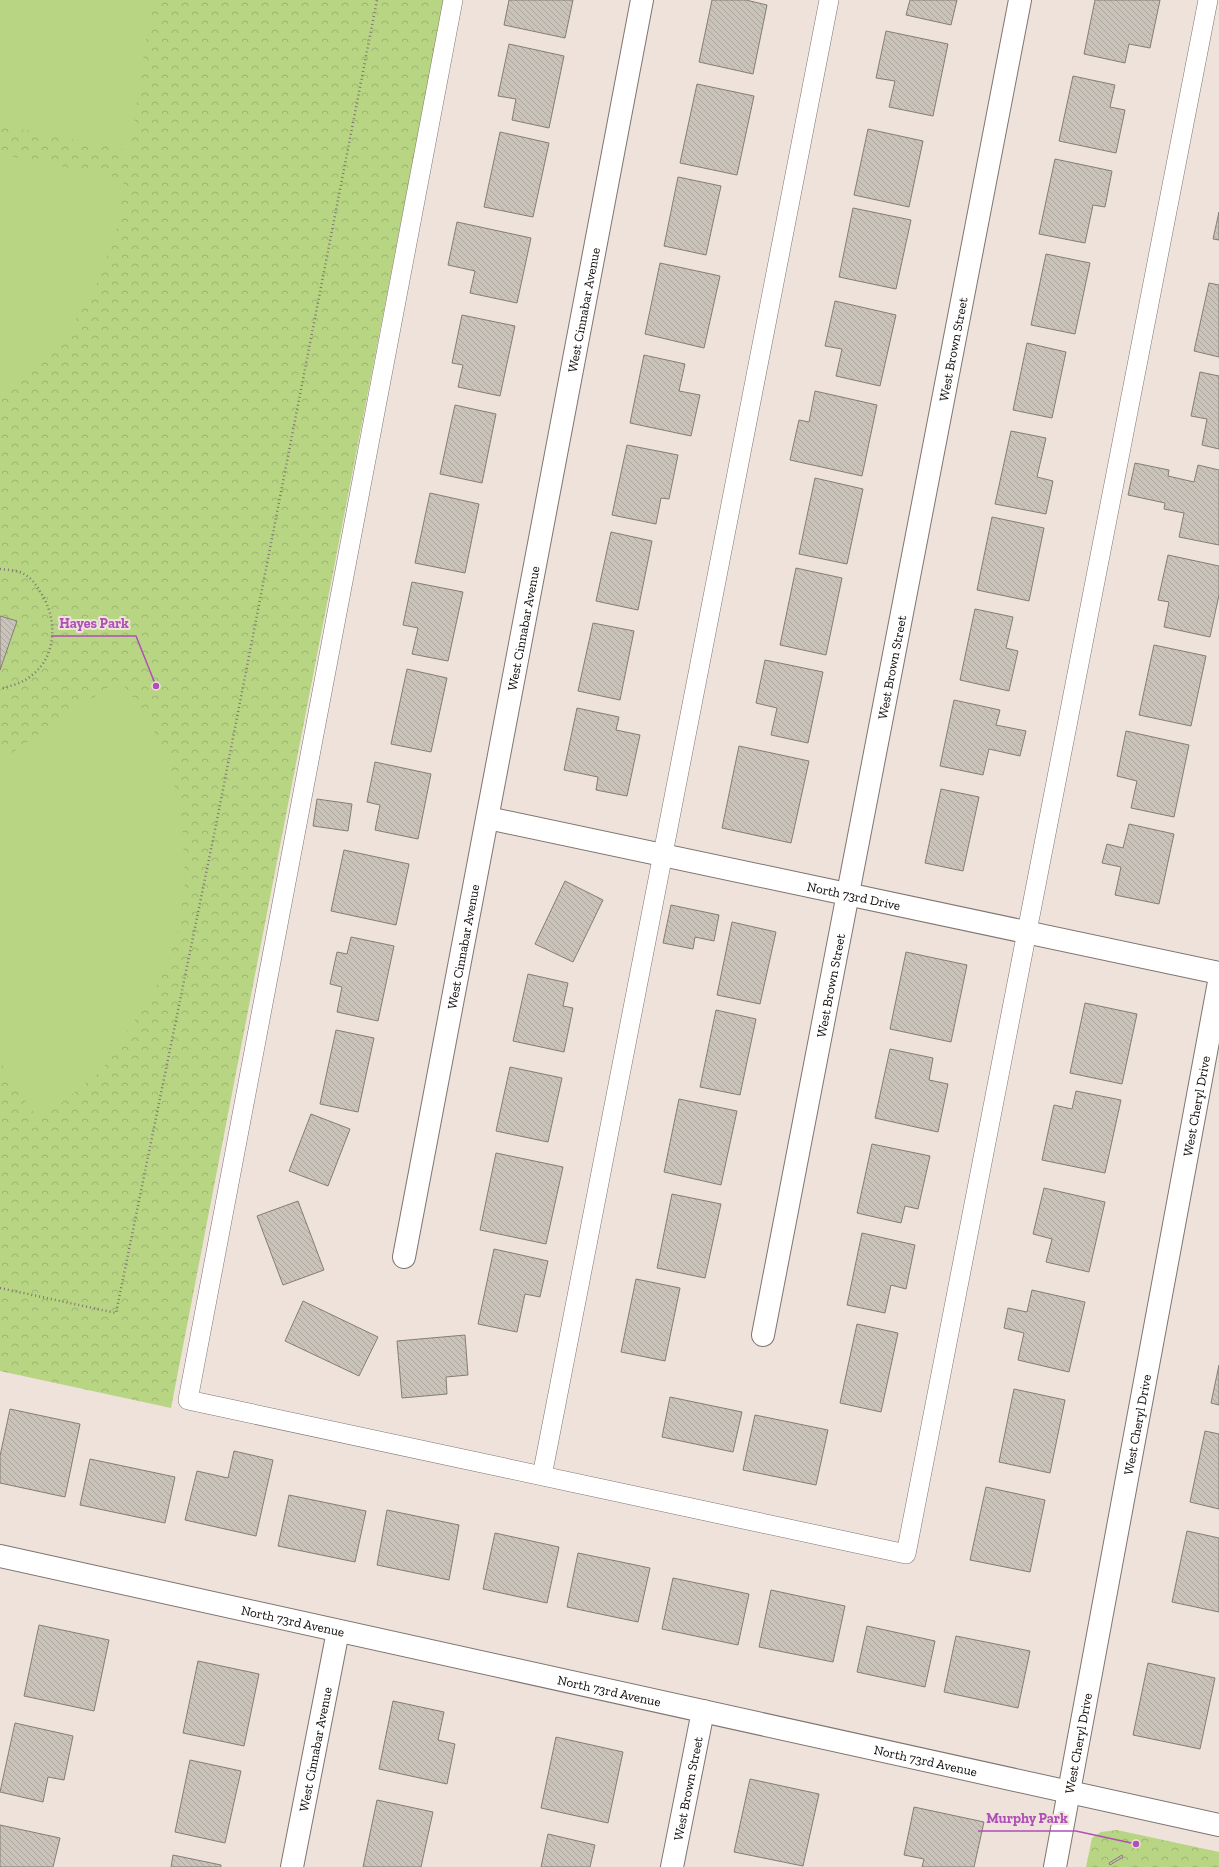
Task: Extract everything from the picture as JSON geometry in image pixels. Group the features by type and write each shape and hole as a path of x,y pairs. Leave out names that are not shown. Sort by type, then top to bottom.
{"street":[{"name":"West Cinnabar Avenue","path":"404,1257 642,0"},
{"name":"West Brown Street","path":"763,1335 846,895 1020,0"},
{"name":"North 73rd Drive","path":"488,818 1027,934 1219,973"},
{"name":"West Cheryl Drive","path":"1055,1867 1219,982"},
{"name":"North 73rd Avenue","path":"0,1556 1219,1824"},
{"name":"West Cinnabar Avenue","path":"292,1867 338,1631"},
{"name":"West Brown Street","path":"672,1867 703,1711"}],"lane":[{"path":"453,0 188,1400 906,1554 1208,0"},
{"path":"542,1476 829,0"}],"path":[{"path":"0,1288 116,1313 220,804 377,0"},
{"path":"0,569 24,574 47,601 53,620 53,637 49,651 42,666 32,676 0,689"}],"green space":[{"path":"0,0 444,0 171,1408 0,1371"},
{"path":"0,0 149,0 150,12 130,151 0,125"},
{"path":"0,154 124,179 116,233 92,297 50,354 0,400"},
{"path":"119,680 141,707 168,758 182,818 185,883 177,937 155,990 101,1071 39,1121 0,1062 0,761"},
{"path":"1117,1830 1219,1852 1219,1867 1086,1867 1092,1838 1101,1832"}],"building":[{"path":"509,0 573,0 565,38 504,25"},
{"path":"712,0 746,0 767,5 753,74 699,62"},
{"path":"910,0 957,0 951,25 906,15"},
{"path":"1095,0 1160,0 1150,48 1129,44 1125,63 1084,54"},
{"path":"886,31 948,44 933,116 889,107 895,81 876,78"},
{"path":"509,44 564,56 549,128 512,120 516,99 498,96"},
{"path":"1073,76 1115,85 1110,107 1125,110 1116,153 1059,141"},
{"path":"697,84 754,96 737,175 680,163"},
{"path":"868,129 923,141 909,207 854,195"},
{"path":"500,132 549,143 533,217 484,207"},
{"path":"1055,159 1112,171 1105,207 1093,205 1085,243 1039,234"},
{"path":"678,177 721,186 706,255 664,246"},
{"path":"853,208 911,220 896,289 839,277"},
{"path":"1219,212 1219,240 1213,239"},
{"path":"457,222 531,238 517,303 470,293 475,271 448,265"},
{"path":"1046,254 1090,263 1075,334 1031,325"},
{"path":"660,263 720,276 704,348 645,334"},
{"path":"1209,283 1219,285 1219,357 1194,351"},
{"path":"835,301 896,315 880,386 836,376 842,349 825,346"},
{"path":"462,315 515,326 500,396 458,387 463,365 452,363"},
{"path":"1027,343 1066,352 1052,418 1013,410"},
{"path":"644,355 685,364 679,391 700,395 691,436 630,423"},
{"path":"1200,372 1219,376 1219,449 1202,445 1207,419 1191,416"},
{"path":"815,391 877,405 862,476 790,460 799,420 809,422"},
{"path":"455,405 496,414 482,483 440,474"},
{"path":"1011,431 1046,438 1037,477 1053,481 1046,514 995,504"},
{"path":"627,445 678,455 669,499 661,498 656,524 612,515"},
{"path":"1135,463 1169,470 1168,476 1194,482 1198,465 1219,470 1219,545 1179,537 1184,513 1164,509 1165,503 1128,495"},
{"path":"815,478 863,489 847,564 799,554"},
{"path":"430,493 479,504 465,573 415,563"},
{"path":"992,517 1044,528 1029,601 977,590"},
{"path":"611,532 652,541 638,610 596,601"},
{"path":"1168,555 1219,566 1219,595 1210,637 1164,627 1169,602 1158,600"},
{"path":"796,568 842,578 826,655 780,645"},
{"path":"412,582 463,592 448,661 412,654 418,628 403,625"},
{"path":"975,609 1013,617 1006,648 1018,651 1009,691 960,680"},
{"path":"0,616 17,621 0,670"},
{"path":"593,623 634,631 620,700 578,691"},
{"path":"1154,645 1206,656 1191,726 1139,715"},
{"path":"765,660 823,672 808,743 771,735 777,708 756,703"},
{"path":"407,669 447,678 431,752 391,744"},
{"path":"954,700 1000,710 996,725 1026,731 1020,756 989,749 983,775 940,766"},
{"path":"577,708 619,717 616,730 640,735 627,796 596,790 598,777 564,770"},
{"path":"1126,731 1189,745 1174,817 1131,808 1137,781 1117,776"},
{"path":"739,746 809,761 791,843 722,828"},
{"path":"375,762 431,774 418,839 375,830 380,805 367,802"},
{"path":"941,789 979,797 963,871 925,863"},
{"path":"317,799 352,804 348,831 313,826"},
{"path":"1129,824 1174,834 1159,904 1115,895 1121,867 1102,863 1107,844 1123,848"},
{"path":"344,850 409,864 396,925 331,911"},
{"path":"565,881 603,900 573,962 535,944"},
{"path":"671,905 719,915 714,941 695,937 693,949 663,943"},
{"path":"732,922 776,932 760,1004 717,995"},
{"path":"351,937 394,946 378,1021 337,1012 342,987 330,984 337,952 347,954"},
{"path":"906,952 967,965 951,1042 890,1029"},
{"path":"528,974 568,983 563,1006 573,1008 564,1052 513,1041"},
{"path":"1085,1003 1137,1014 1122,1084 1070,1073"},
{"path":"716,1010 756,1019 740,1095 700,1087"},
{"path":"336,1030 374,1038 358,1112 320,1104"},
{"path":"890,1049 933,1058 929,1080 948,1084 938,1132 875,1118"},
{"path":"510,1067 562,1078 548,1142 496,1131"},
{"path":"1076,1091 1121,1100 1105,1173 1042,1160 1054,1105 1072,1109"},
{"path":"679,1099 737,1111 721,1185 664,1172"},
{"path":"311,1114 350,1129 328,1186 289,1171"},
{"path":"872,1144 930,1156 918,1209 905,1206 901,1223 857,1213"},
{"path":"496,1153 563,1167 546,1244 480,1230"},
{"path":"1044,1188 1105,1202 1089,1272 1046,1262 1052,1239 1033,1234"},
{"path":"672,1194 721,1204 705,1278 657,1268"},
{"path":"298,1201 324,1270 283,1285 257,1216"},
{"path":"862,1233 915,1245 906,1289 891,1285 885,1313 847,1305"},
{"path":"494,1249 548,1261 540,1297 525,1294 517,1332 478,1324"},
{"path":"636,1279 680,1288 665,1361 621,1352"},
{"path":"1032,1290 1085,1302 1069,1372 1018,1360 1024,1333 1004,1328 1008,1308 1027,1312"},
{"path":"303,1301 378,1337 359,1376 285,1341"},
{"path":"857,1324 898,1333 881,1412 840,1403"},
{"path":"465,1335 468,1375 446,1377 447,1394 402,1398 397,1341"},
{"path":"1219,1365 1219,1405 1211,1403"},
{"path":"1014,1389 1065,1400 1050,1473 999,1462"},
{"path":"670,1397 742,1412 733,1452 662,1437"},
{"path":"10,1409 80,1424 65,1497 0,1483 0,1456"},
{"path":"755,1415 828,1430 816,1485 743,1470"},
{"path":"1205,1431 1219,1434 1219,1509 1190,1502"},
{"path":"234,1451 273,1460 256,1536 185,1520 197,1471 228,1478"},
{"path":"90,1459 175,1477 165,1523 80,1505"},
{"path":"986,1487 1045,1500 1030,1572 970,1560"},
{"path":"289,1495 366,1511 355,1562 278,1546"},
{"path":"387,1510 459,1525 449,1580 377,1565"},
{"path":"1187,1531 1219,1538 1219,1612 1172,1602"},
{"path":"495,1533 559,1547 547,1603 483,1589"},
{"path":"578,1553 650,1568 638,1622 567,1607"},
{"path":"673,1578 749,1594 738,1645 662,1629"},
{"path":"771,1590 845,1606 833,1662 759,1647"},
{"path":"39,1625 109,1640 94,1711 24,1696"},
{"path":"867,1626 935,1641 925,1687 857,1672"},
{"path":"956,1636 1030,1651 1018,1708 944,1692"},
{"path":"198,1661 259,1674 244,1746 183,1733"},
{"path":"1148,1663 1215,1678 1200,1749 1133,1735"},
{"path":"393,1701 444,1712 438,1740 455,1744 447,1784 379,1769"},
{"path":"15,1723 73,1736 64,1780 48,1777 43,1802 0,1792"},
{"path":"556,1737 623,1752 608,1823 541,1808"},
{"path":"190,1760 241,1771 225,1843 175,1832"},
{"path":"750,1779 819,1794 803,1866 734,1852"},
{"path":"377,1800 433,1812 421,1867 363,1867"},
{"path":"914,1807 984,1822 974,1867 922,1867 924,1859 904,1855"},
{"path":"0,1825 60,1838 53,1867 0,1867"},
{"path":"548,1834 595,1845 590,1867 541,1867"},
{"path":"173,1855 221,1865 221,1867 171,1867"},
{"path":"1122,1855 1123,1857 1110,1865 1109,1863"}],"place":[{"name":"Hayes Park","path":"156,686"},
{"name":"Murphy Park","path":"1136,1844"}]}
